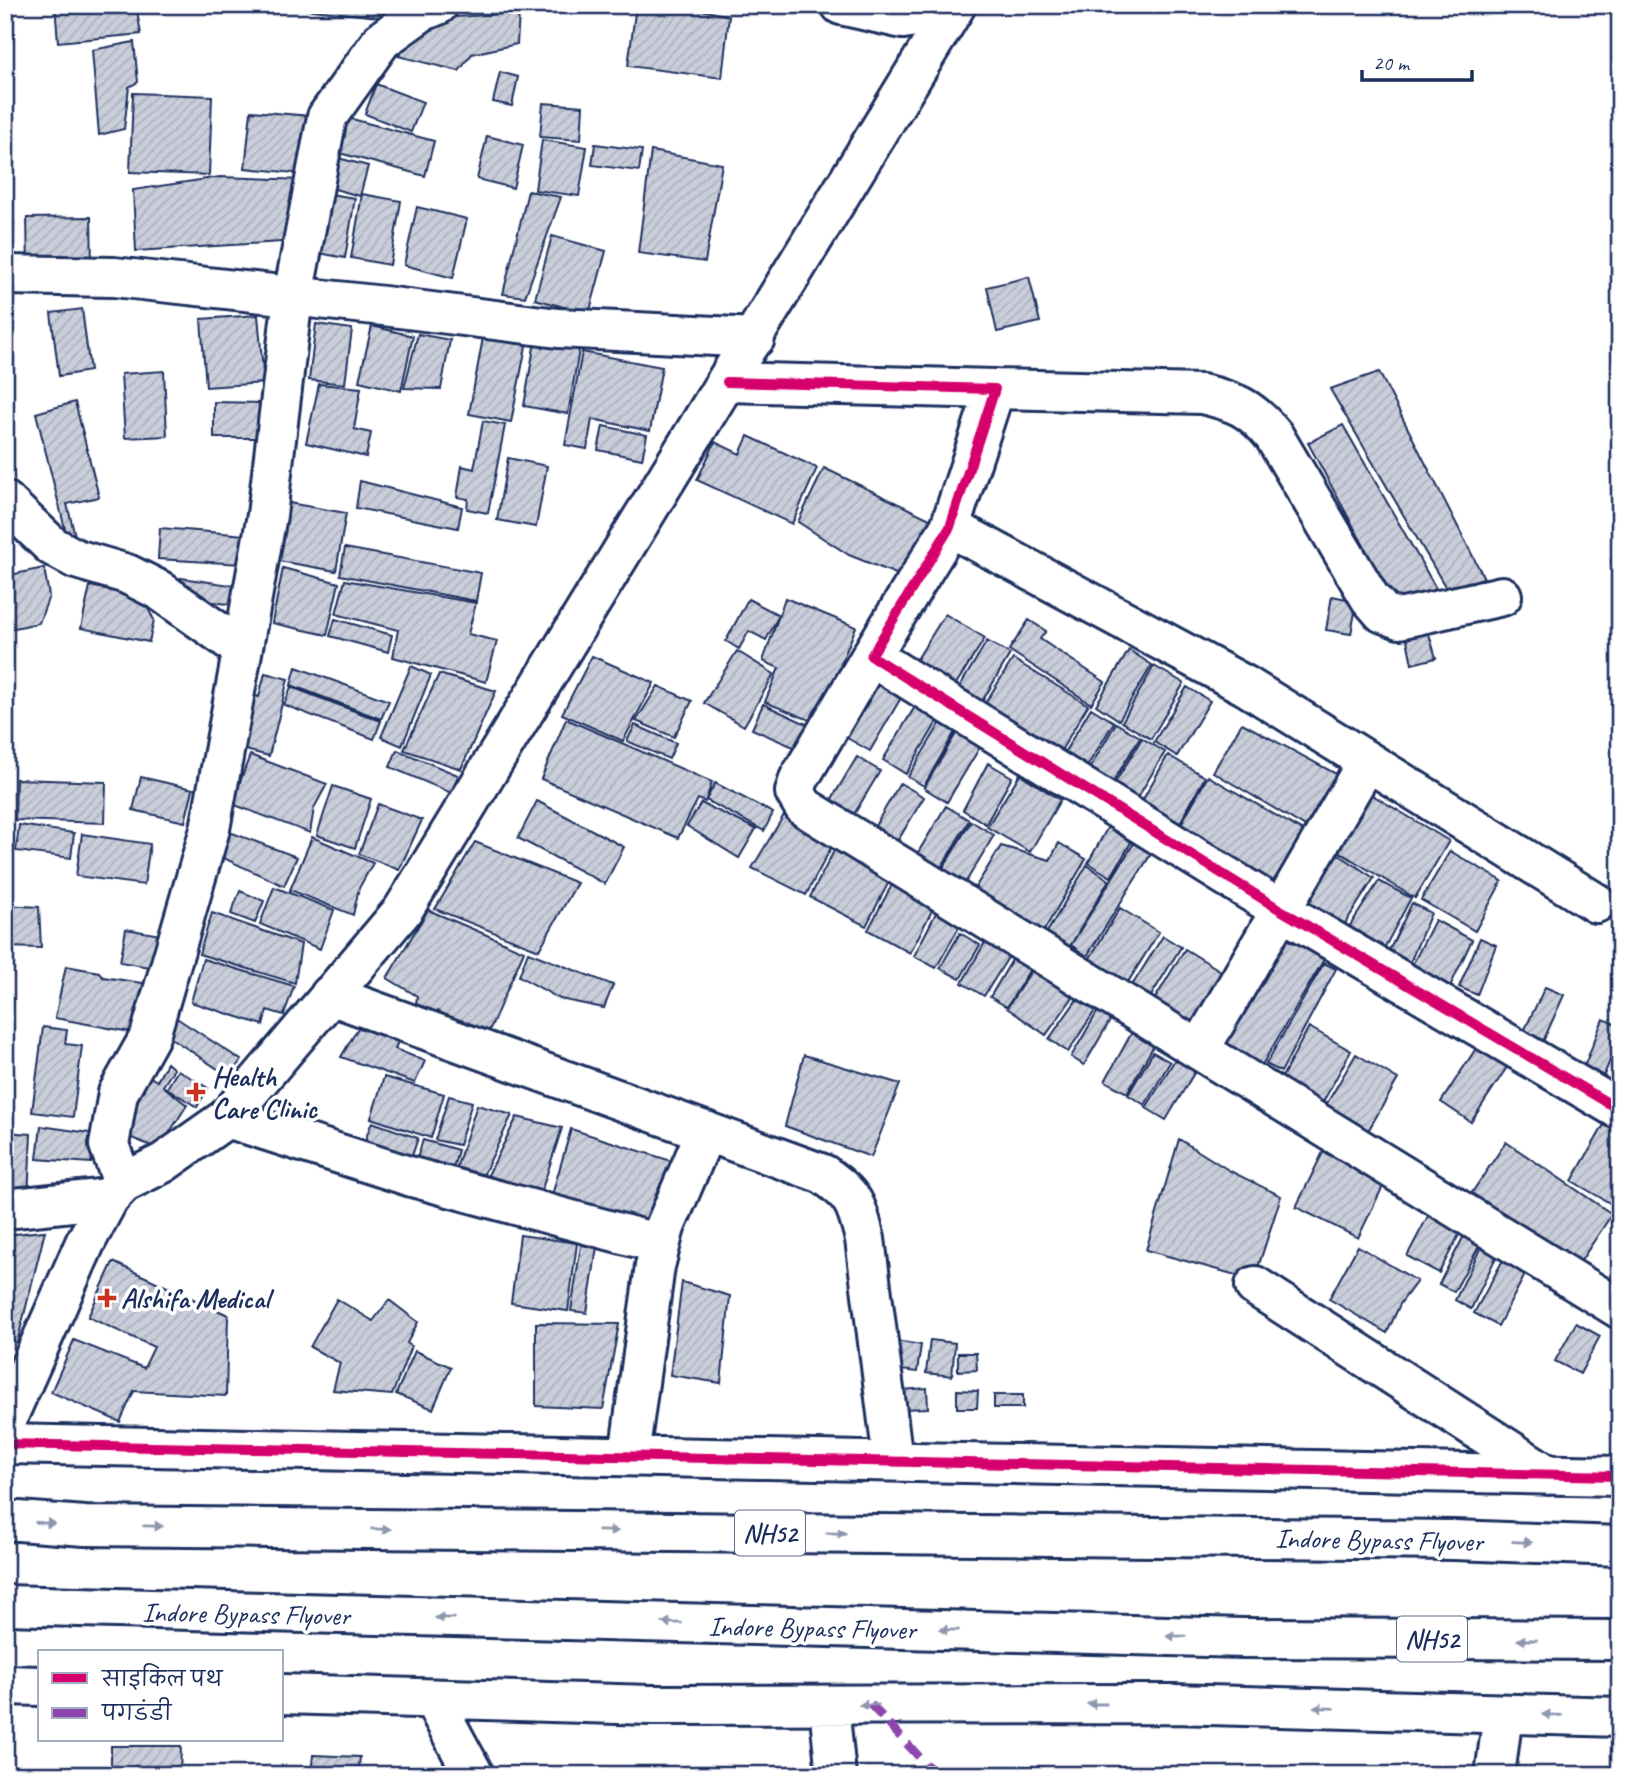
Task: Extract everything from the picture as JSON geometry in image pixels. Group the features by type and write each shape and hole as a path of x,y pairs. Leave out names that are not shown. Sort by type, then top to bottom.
{"main road":[{"path":"5,1423 85,1242 116,1190 109,1145 118,1093 150,1036 210,829 267,515 293,296 327,117 382,40 421,12 438,5"},
{"path":"841,5 903,19 954,8"},
{"path":"5,1209 116,1190 163,1163 227,1118 402,910 755,338 954,8"},
{"path":"5,275 114,277 558,328 755,338"},
{"path":"727,382 1202,394 1235,401 1258,416 1274,436 1370,598 1383,613 1399,618 1502,596"},
{"path":"995,388 950,527 799,779 795,792 804,807 1620,1308"},
{"path":"5,501 52,546 76,559 127,574 159,590 242,649"},
{"path":"950,527 1246,685 1596,903"},
{"path":"871,656 1279,909 1620,1110"},
{"path":"1200,1049 1279,909 1367,762"},
{"path":"330,995 823,1174 847,1191 858,1211 865,1239 893,1461"},
{"path":"227,1118 412,1177 660,1244"},
{"path":"629,1457 660,1244 706,1131"},
{"path":"1255,1286 1548,1475"},
{"path":"5,1444 1620,1476"},
{"name":"Indore Bypass Flyover","path":"5,1520 85,1526 1454,1539 1620,1546"},
{"name":"Indore Bypass Flyover","path":"5,1605 1244,1638 1620,1640"},
{"path":"5,1685 38,1686"},
{"path":"284,1694 652,1705 1173,1703 1620,1717"},
{"path":"433,1699 474,1775"},
{"path":"829,1706 836,1775"},
{"path":"1495,1775 1503,1714"}],"building":[{"path":"6,5 11,57 5,57"},
{"path":"55,5 136,5 141,34 58,42"},
{"path":"293,5 389,5 388,18 293,8"},
{"path":"636,5 679,5 729,16 722,78 628,66"},
{"path":"519,13 517,44 472,54 459,71 398,56 423,31 455,17"},
{"path":"134,42 138,82 129,87 124,129 99,135 92,50"},
{"path":"5,68 8,68 12,140 5,140"},
{"path":"500,72 518,77 512,106 493,102"},
{"path":"376,84 423,102 411,132 365,114"},
{"path":"133,93 212,96 209,175 130,172"},
{"path":"543,103 583,106 581,140 540,137"},
{"path":"251,111 310,116 304,174 245,168"},
{"path":"337,115 434,141 425,176 328,150"},
{"path":"487,136 523,145 513,188 477,179"},
{"path":"542,140 587,147 579,196 535,190"},
{"path":"595,144 642,150 639,171 592,165"},
{"path":"651,151 722,164 705,262 638,253"},
{"path":"327,155 368,166 360,196 320,185"},
{"path":"220,177 306,180 297,241 136,251 133,190"},
{"path":"528,191 561,197 525,297 503,294"},
{"path":"324,193 355,198 345,258 314,252"},
{"path":"362,194 401,201 390,265 351,258"},
{"path":"417,207 467,219 453,278 404,265"},
{"path":"91,217 92,266 28,267 27,218"},
{"path":"5,222 14,223 11,267 5,267"},
{"path":"552,236 606,251 589,314 535,299"},
{"path":"1029,277 1040,322 997,332 987,287"},
{"path":"82,309 90,371 59,376 51,313"},
{"path":"258,315 264,383 206,387 201,319"},
{"path":"316,324 352,329 345,384 309,380"},
{"path":"372,326 413,336 401,391 359,381"},
{"path":"484,332 527,341 511,422 469,414"},
{"path":"418,334 450,340 441,389 404,388"},
{"path":"535,341 579,350 568,414 524,406"},
{"path":"582,352 662,367 650,431 592,419 587,449 565,445"},
{"path":"164,371 167,436 125,438 121,374"},
{"path":"1379,372 1484,578 1446,588 1330,389"},
{"path":"319,384 361,388 354,429 371,433 366,457 306,443"},
{"path":"75,402 99,497 67,504 75,536 67,537 36,413"},
{"path":"214,402 262,403 262,438 214,438"},
{"path":"483,421 505,425 488,513 467,509 468,499 457,497 462,466 474,469"},
{"path":"1343,425 1438,592 1401,614 1308,443"},
{"path":"603,426 647,435 642,459 598,450"},
{"path":"748,436 817,468 792,524 697,480 715,442 740,454"},
{"path":"508,458 547,466 536,527 497,520"},
{"path":"824,468 936,522 906,578 849,555 798,522"},
{"path":"360,481 462,507 458,528 356,508"},
{"path":"283,502 346,513 336,571 273,560"},
{"path":"160,528 245,535 242,564 158,559"},
{"path":"345,548 481,573 476,601 340,575"},
{"path":"1620,558 1620,608 1611,560"},
{"path":"44,568 49,596 39,623 5,630 5,576"},
{"path":"283,568 339,583 327,635 272,623"},
{"path":"181,578 238,586 235,605 178,597"},
{"path":"345,580 476,603 468,634 497,641 486,682 393,657 398,630 336,614"},
{"path":"90,586 142,597 154,620 149,642 81,628"},
{"path":"1332,596 1357,601 1351,634 1326,630"},
{"path":"785,598 856,627 817,723 765,702 779,668 763,661"},
{"path":"748,599 779,615 766,640 749,631 739,649 726,641"},
{"path":"945,614 985,638 951,692 911,669"},
{"path":"335,619 392,635 388,652 330,636"},
{"path":"1029,620 1046,631 1040,639 1105,682 1091,704 1009,650"},
{"path":"1425,620 1436,658 1412,664 1404,625"},
{"path":"987,641 1010,654 977,710 954,696"},
{"path":"1129,650 1152,665 1119,720 1096,705"},
{"path":"737,651 774,674 744,726 704,703"},
{"path":"592,656 654,683 623,741 562,714"},
{"path":"1013,659 1088,705 1056,759 979,713"},
{"path":"411,666 431,675 402,746 381,737"},
{"path":"1154,666 1184,683 1151,739 1122,722"},
{"path":"296,667 389,701 381,719 291,685"},
{"path":"265,673 288,679 269,756 230,746 243,692 259,697"},
{"path":"439,674 496,691 461,769 404,750"},
{"path":"880,682 902,696 870,751 847,738"},
{"path":"658,686 692,701 674,737 636,721"},
{"path":"291,687 381,721 374,739 284,705"},
{"path":"1187,687 1210,701 1177,756 1154,742"},
{"path":"763,704 815,728 805,752 752,729"},
{"path":"916,705 939,719 906,774 883,760"},
{"path":"1091,708 1114,722 1081,777 1058,763"},
{"path":"566,719 712,782 705,802 698,799 678,838 541,779"},
{"path":"941,722 956,730 924,786 908,777"},
{"path":"1116,723 1140,737 1107,792 1084,778"},
{"path":"1242,723 1349,781 1319,835 1213,772"},
{"path":"635,725 676,743 669,759 627,741"},
{"path":"957,732 980,747 947,802 924,788"},
{"path":"1142,738 1165,752 1132,807 1109,793"},
{"path":"397,750 458,775 451,793 390,767"},
{"path":"250,755 327,784 314,808 310,833 232,804"},
{"path":"1168,755 1205,777 1175,832 1137,810"},
{"path":"857,757 880,771 847,826 824,812"},
{"path":"988,763 1012,777 986,824 963,810"},
{"path":"1020,774 1060,800 1030,852 987,827"},
{"path":"1208,776 1315,838 1278,895 1177,831"},
{"path":"141,777 193,789 185,822 133,810"},
{"path":"16,779 106,782 105,823 15,820"},
{"path":"715,783 773,813 764,831 706,800"},
{"path":"900,783 924,797 891,852 868,838"},
{"path":"333,786 371,799 355,848 317,835"},
{"path":"1369,793 1449,841 1415,898 1336,850"},
{"path":"537,801 624,847 605,884 518,838"},
{"path":"701,803 756,829 739,858 687,826"},
{"path":"378,804 422,820 399,870 359,854"},
{"path":"946,806 969,820 937,875 913,861"},
{"path":"784,815 833,844 806,895 752,868"},
{"path":"971,821 994,835 961,890 938,877"},
{"path":"19,825 74,833 71,858 16,851"},
{"path":"1109,825 1133,839 1111,877 1088,863"},
{"path":"224,830 297,857 284,886 217,855"},
{"path":"82,834 150,844 144,885 76,876"},
{"path":"312,837 373,863 359,888 353,915 290,890"},
{"path":"475,842 577,883 539,950 435,909"},
{"path":"1059,843 1086,859 1039,939 970,896 1001,846 1050,860"},
{"path":"1134,843 1151,854 1087,956 1071,945"},
{"path":"837,845 893,874 866,926 810,897"},
{"path":"1332,850 1374,878 1337,936 1295,909"},
{"path":"1450,851 1502,881 1475,931 1421,900"},
{"path":"1087,865 1109,880 1069,948 1046,934"},
{"path":"896,877 938,899 910,953 868,930"},
{"path":"1379,881 1411,898 1379,958 1342,938"},
{"path":"274,887 334,910 320,949 260,924"},
{"path":"240,891 264,901 255,923 231,914"},
{"path":"941,903 966,915 936,968 914,956"},
{"path":"1412,903 1431,913 1406,972 1384,961"},
{"path":"5,905 39,907 41,948 5,947"},
{"path":"1120,908 1159,932 1123,990 1085,966"},
{"path":"428,910 524,951 486,1038 438,1011 424,1014 416,1004 417,996 387,978"},
{"path":"212,913 301,944 295,983 199,954"},
{"path":"1435,920 1472,940 1447,993 1407,975"},
{"path":"126,929 166,936 161,969 120,962"},
{"path":"960,933 980,945 960,979 940,968"},
{"path":"1276,935 1326,956 1262,1065 1216,1041"},
{"path":"1163,936 1181,947 1146,1004 1128,992"},
{"path":"988,937 1012,951 984,996 962,983"},
{"path":"1480,938 1496,945 1477,995 1459,987"},
{"path":"1185,949 1226,974 1190,1032 1150,1007"},
{"path":"1018,950 1035,961 1007,1007 990,997"},
{"path":"528,952 613,985 604,1008 560,999 519,976"},
{"path":"203,959 294,986 284,1015 267,1010 263,1025 191,1002"},
{"path":"1037,962 1078,990 1046,1035 1007,1008"},
{"path":"1324,963 1336,969 1281,1072 1266,1064"},
{"path":"66,966 99,972 103,977 149,984 141,1034 55,1018"},
{"path":"1545,987 1564,995 1536,1057 1516,1048"},
{"path":"1083,991 1100,1003 1068,1052 1049,1039"},
{"path":"1102,1004 1115,1012 1084,1065 1071,1057"},
{"path":"175,1017 241,1060 230,1077 165,1034"},
{"path":"1603,1019 1620,1026 1620,1036 1600,1085 1580,1077"},
{"path":"361,1023 399,1039 395,1049 425,1061 415,1083 341,1057"},
{"path":"1136,1025 1158,1038 1127,1093 1105,1081"},
{"path":"43,1027 67,1030 65,1044 82,1046 73,1117 32,1112"},
{"path":"1309,1027 1351,1051 1323,1102 1281,1079"},
{"path":"1477,1047 1507,1067 1471,1122 1441,1102"},
{"path":"1153,1052 1170,1062 1145,1105 1128,1095"},
{"path":"1356,1054 1398,1079 1365,1136 1323,1110"},
{"path":"804,1055 900,1084 871,1157 785,1126"},
{"path":"1177,1056 1197,1068 1166,1120 1146,1108"},
{"path":"167,1063 174,1069 163,1086 187,1105 159,1149 124,1135 145,1074 157,1081"},
{"path":"178,1070 208,1088 197,1107 167,1088"},
{"path":"384,1077 444,1094 431,1138 371,1118"},
{"path":"449,1096 472,1102 459,1145 435,1140"},
{"path":"477,1105 512,1115 477,1188 451,1184"},
{"path":"517,1117 562,1128 538,1201 482,1187"},
{"path":"372,1122 418,1138 407,1170 360,1153"},
{"path":"1605,1123 1620,1133 1620,1209 1572,1181"},
{"path":"41,1126 97,1134 91,1163 37,1159"},
{"path":"571,1129 687,1166 644,1236 548,1209"},
{"path":"5,1132 31,1134 28,1199 5,1199"},
{"path":"1179,1139 1230,1171 1281,1196 1254,1280 1146,1250"},
{"path":"423,1140 458,1150 449,1184 412,1173"},
{"path":"1506,1142 1612,1214 1574,1271 1467,1200"},
{"path":"1323,1152 1385,1182 1358,1238 1296,1207"},
{"path":"1429,1214 1461,1231 1439,1273 1407,1256"},
{"path":"45,1231 17,1343 5,1338 5,1235"},
{"path":"1466,1232 1482,1241 1454,1292 1439,1284"},
{"path":"520,1235 577,1243 568,1311 511,1303"},
{"path":"581,1245 597,1247 587,1313 571,1311"},
{"path":"1358,1246 1417,1281 1400,1304 1387,1333 1329,1299"},
{"path":"1481,1247 1497,1255 1471,1309 1455,1300"},
{"path":"1503,1260 1526,1273 1498,1326 1474,1313"},
{"path":"113,1262 228,1315 226,1396 134,1391 120,1422 51,1392 74,1340 144,1368 154,1347 88,1317"},
{"path":"682,1282 730,1296 721,1383 670,1375"},
{"path":"337,1299 373,1321 389,1300 418,1322 407,1343 411,1346 392,1395 333,1390 340,1363 310,1347"},
{"path":"536,1323 619,1324 603,1409 536,1406"},
{"path":"1576,1323 1600,1336 1580,1374 1555,1361"},
{"path":"930,1340 955,1343 952,1376 926,1373"},
{"path":"896,1341 921,1345 917,1372 892,1369"},
{"path":"415,1351 451,1367 433,1409 396,1394"},
{"path":"958,1353 976,1353 977,1370 958,1371"},
{"path":"927,1388 928,1408 903,1409 902,1390"},
{"path":"957,1390 978,1391 977,1408 957,1408"},
{"path":"994,1395 1023,1395 1023,1408 994,1408"},
{"path":"111,1746 181,1746 180,1775 111,1775"},
{"path":"313,1755 360,1757 358,1775 311,1775"}],"marked path":[{"path":"870,1704 936,1775"}],"cycle path":[{"path":"727,382 995,389 950,527 871,656 1279,909 1620,1110"},
{"path":"5,1444 1620,1476"}],"place":[{"name":"Health Care Clinic","path":"196,1092"},
{"name":"Alshifa Medical","path":"107,1298"}]}
